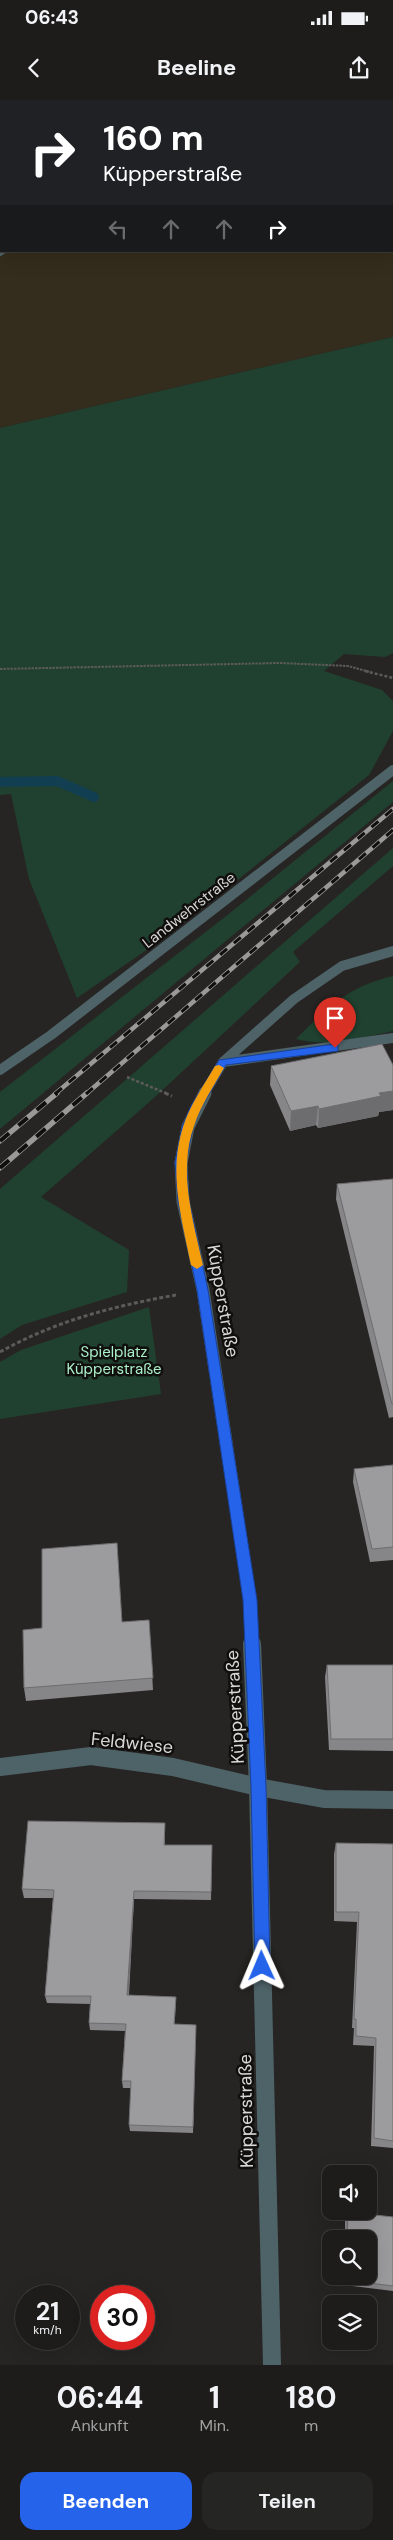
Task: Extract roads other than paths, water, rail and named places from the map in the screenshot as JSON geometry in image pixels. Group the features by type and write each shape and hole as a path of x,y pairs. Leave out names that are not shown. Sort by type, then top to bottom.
{"street":[{"name":"Landwehrstraße","path":"0,1070 51,1035 393,770"},
{"name":"Küpperstraße","path":"272,2365 258,1787 250,1600 202,1290 183,1201 181,1162 188,1127 197,1106 222,1062 294,999 342,966 393,950"},
{"path":"222,1062 393,1038"},
{"name":"Feldwiese","path":"0,1767 90,1756 173,1767 258,1787 324,1799 393,1800"}],"waterway":[{"path":"0,782 57,781 94,797"}],"railway":[{"path":"55,1094 393,809"},
{"path":"86,1094 393,830"},
{"path":"0,1141 57,1093"},
{"path":"0,1168 87,1093"}],"park label":[{"name":"Spielplatz Küpperstraße","path":"114,1360"}]}
